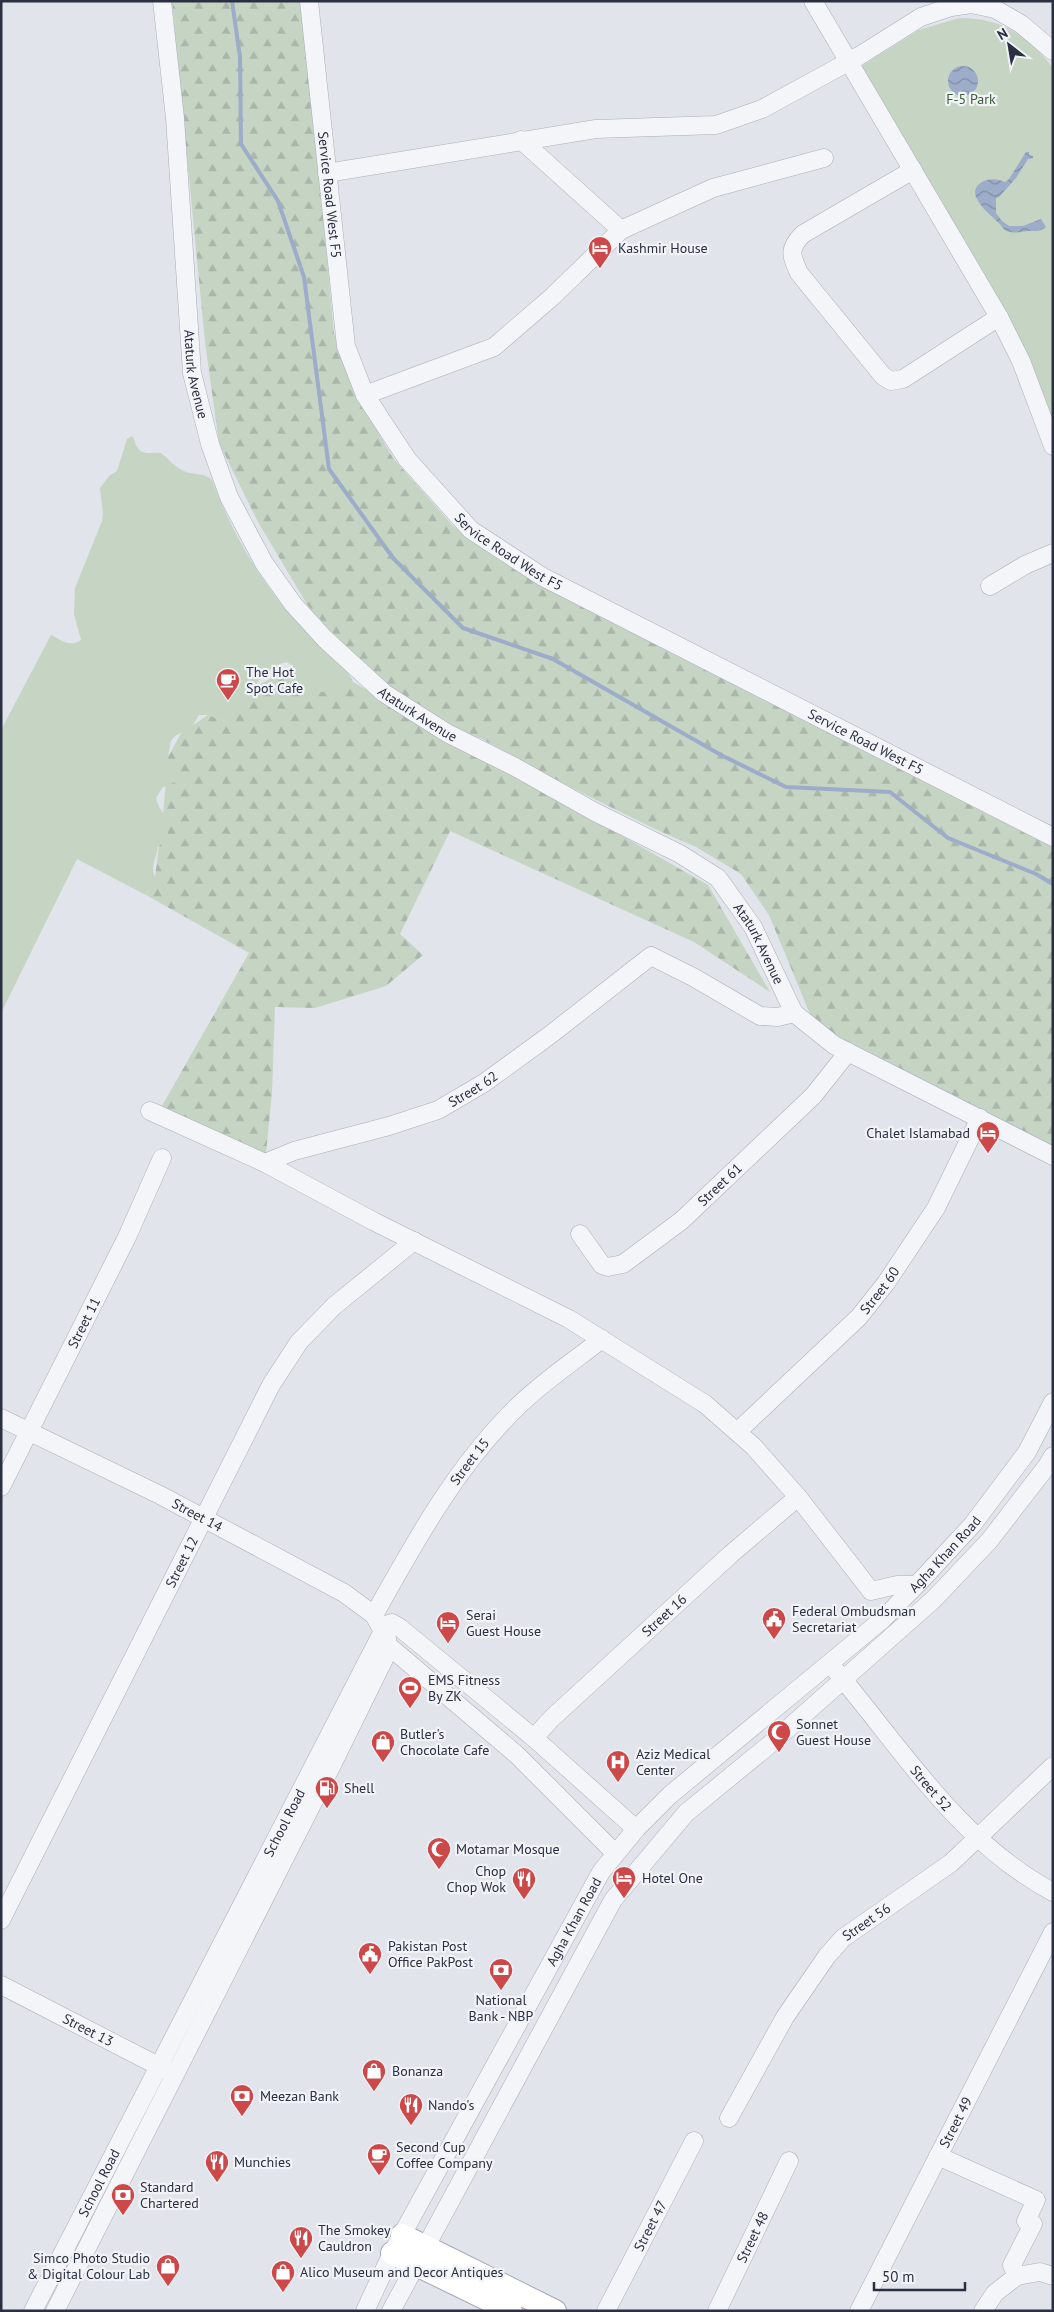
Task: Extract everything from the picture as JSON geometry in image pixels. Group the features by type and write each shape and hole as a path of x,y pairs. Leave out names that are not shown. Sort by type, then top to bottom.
{"main road":[{"path":"397,2244 555,2311"},
{"path":"421,2254 512,2311"}],"street":[{"name":"Ataturk Avenue","path":"162,1 175,118 192,373 210,444 229,497 264,563 293,604 325,639 384,693 447,733 515,767 595,812 680,854 718,878 753,927 794,1013 834,1045 1053,1156"},
{"name":"Service Road West F5","path":"309,1 346,346 365,395 407,459 471,530 542,577 1053,837"},
{"path":"813,1 847,62 999,316 1021,361 1053,446"},
{"path":"327,173 596,129 716,125 762,108 847,62 921,16 951,7 971,4 995,9 1021,24 1053,50"},
{"path":"521,140 621,230"},
{"path":"365,395 494,347 552,297 621,230 713,188 824,158"},
{"path":"913,170 803,234 794,243 792,256 799,273 883,376 892,381 903,379 999,316"},
{"path":"990,586 1025,565 1053,553"},
{"name":"Street 62","path":"265,1163 294,1151 389,1126 438,1110 484,1083 651,956 693,977 760,1016 778,1017 794,1013"},
{"name":"Street 61","path":"580,1234 602,1264 616,1267 631,1259 681,1221 770,1139 813,1096 848,1052"},
{"path":"150,1112 265,1163 568,1319 602,1339 705,1404 738,1431 798,1497 871,1591 897,1585 916,1585"},
{"name":"Street 60","path":"738,1431 858,1316 886,1284 936,1208 980,1118"},
{"name":"Street 11","path":"1,1487 127,1237 162,1158"},
{"name":"Street 12","path":"1,1920 271,1385 299,1342 341,1301 414,1241"},
{"name":"Street 15","path":"385,1623 428,1520 460,1472 516,1408 602,1339"},
{"name":"Agha Khan Road","path":"364,2311 397,2244 591,1887 616,1853 670,1794 883,1618 916,1585 973,1524 1027,1452 1053,1402"},
{"name":"Street 14","path":"1,1418 160,1495 344,1593 385,1623"},
{"name":"Agha Khan Road","path":"391,2311 613,1900 686,1812 774,1741 933,1600 989,1541 1053,1456"},
{"name":"Street 16","path":"534,1738 551,1719 731,1554 798,1497"},
{"path":"385,1623 390,1647 517,1755 616,1853"},
{"path":"385,1623 534,1738 636,1829"},
{"name":"School Road","path":"33,2311 385,1623"},
{"name":"School Road","path":"55,2311 390,1647"},
{"name":"Street 52","path":"829,1663 952,1813 1015,1870 1053,1892"},
{"name":"Street 56","path":"729,2118 785,2017 838,1944 872,1917 951,1863 1053,1766"},
{"path":"591,1887 613,1900"},
{"name":"Street 49","path":"859,2311 1053,1932"},
{"name":"Street 13","path":"1,1985 175,2074"},
{"name":"Street 47","path":"606,2311 694,2141"},
{"path":"938,2156 1036,2200 1026,2221 1033,2224 1015,2270 995,2293 983,2311"},
{"name":"Street 48","path":"716,2311 789,2162"},
{"path":"75,2230 91,2239"},
{"path":"1015,2270 1040,2272 1053,2276"}],"green space":[{"path":"172,1 303,1 334,333 352,388 393,458 453,526 537,583 691,663 1053,843 1053,1150 815,1026 769,915 741,874 696,847 570,787 482,739 448,725 379,683 308,606 258,522 219,443 205,342"},
{"name":"F-5 Park","path":"959,18 988,21 1012,30 1033,46 1053,68 1053,428 860,67 919,30"},
{"path":"132,436 137,447 142,452 161,453 182,470 203,475 212,480 229,520 261,576 287,610 339,662 353,682 331,691 314,692 299,689 293,684 294,666 286,662 273,667 264,675 236,718 227,722 208,715 199,715 192,727 175,736 171,741 168,757 178,781 163,787 156,798 159,807 169,821 167,829 169,837 158,847 154,864 157,881 148,890 146,895 77,859 1,1013 1,730 51,635 70,643 81,640 74,614 75,588 102,521 100,488 109,476 117,471 127,439"},
{"path":"294,666 296,687 335,689 353,682 708,885 770,992 694,942 450,831 400,934 423,955 386,986 315,1008 275,1007 272,1093 265,1163 162,1106 249,953 146,895 155,877 168,757 181,733 208,715 224,721 253,688"}],"water":[{"path":"963,66 974,70 978,81 974,92 963,96 952,92 948,81 952,70"},
{"path":"1026,152 1029,152 1029,155 1033,156 1033,158 1028,159 1016,178 996,198 996,213 1009,226 1023,226 1041,219 1046,227 1037,231 1010,232 1004,229 985,210 975,192 982,182 994,179 1005,182 1009,179"}],"waterway":[{"path":"232,1 240,57 241,144 278,201 304,277 329,469 393,558 463,628 553,659 721,755 786,787 890,792 948,838 1036,874 1053,884"}],"place":[{"name":"Kashmir House","path":"600,269"},
{"name":"The Hot Spot Cafe","path":"228,701"},
{"name":"Chalet Islamabad","path":"988,1154"},
{"name":"Federal Ombudsman Secretariat","path":"774,1640"},
{"name":"Serai Guest House","path":"448,1644"},
{"name":"EMS Fitness By ZK","path":"410,1709"},
{"name":"Sonnet Guest House","path":"779,1753"},
{"name":"Butler's Chocolate Cafe","path":"383,1763"},
{"name":"Aziz Medical Center","path":"618,1783"},
{"name":"Shell","path":"327,1809"},
{"name":"Motamar Mosque","path":"439,1870"},
{"name":"Hotel One","path":"624,1899"},
{"name":"Chop Chop Wok","path":"524,1900"},
{"name":"Pakistan Post Office PakPost","path":"370,1975"},
{"name":"National Bank - NBP","path":"501,1991"},
{"name":"Bonanza","path":"374,2092"},
{"name":"Meezan Bank","path":"242,2117"},
{"name":"Nando's","path":"411,2126"},
{"name":"Second Cup Coffee Company","path":"379,2176"},
{"name":"Munchies","path":"217,2183"},
{"name":"Standard Chartered","path":"123,2216"},
{"name":"The Smokey Cauldron","path":"301,2259"},
{"name":"Simco Photo Studio & Digital Colour Lab","path":"168,2287"},
{"name":"Alico Museum and Decor Antiques","path":"283,2293"}]}
